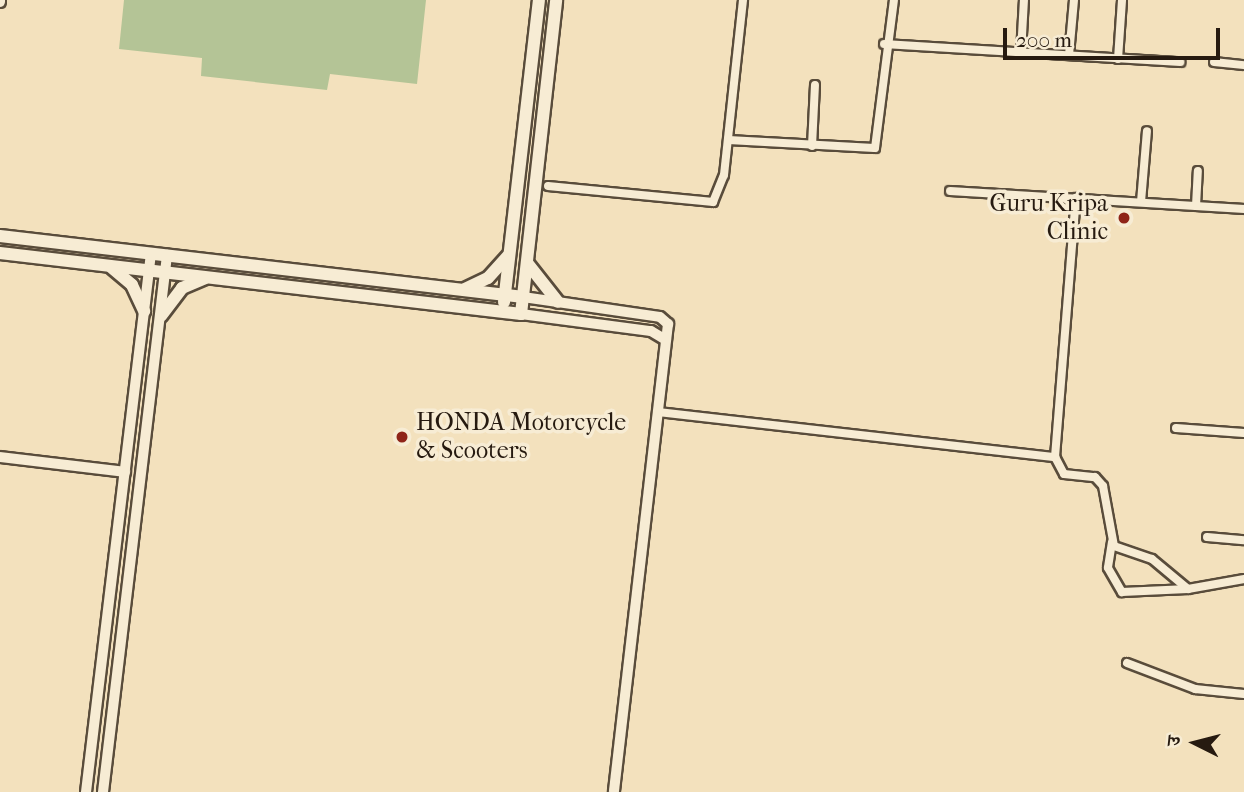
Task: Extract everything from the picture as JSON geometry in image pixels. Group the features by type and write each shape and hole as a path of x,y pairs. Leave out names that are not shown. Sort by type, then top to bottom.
{"main road":[{"path":"503,313 539,0"},
{"path":"0,253 521,314 556,0"},
{"path":"517,189 534,190"},
{"path":"0,236 523,297"},
{"path":"461,290 488,278 509,254"},
{"path":"527,260 538,284 558,302"},
{"path":"106,265 126,276 144,311"},
{"path":"161,316 182,289 209,278"}],"street":[{"path":"548,186 703,205 720,190 743,0"},
{"path":"728,140 876,147 884,44 894,0"},
{"path":"1021,53 1024,0"},
{"path":"1069,55 1074,0"},
{"path":"1118,59 1122,0"},
{"path":"884,44 1180,62"},
{"path":"1214,62 1244,65"},
{"path":"812,146 816,85"},
{"path":"1141,202 1147,131"},
{"path":"1196,206 1199,171"},
{"path":"950,191 1244,209"},
{"path":"1076,198 1055,457 1061,472 1095,477 1104,486 1112,542 1108,568 1122,592 1188,589 1244,579"},
{"path":"86,792 151,253"},
{"path":"103,792 167,255"},
{"path":"523,297 660,317 668,324 614,792"},
{"path":"521,314 651,331 667,340"},
{"path":"658,412 1055,457"},
{"path":"1176,428 1244,433"},
{"path":"0,457 125,472"},
{"path":"1207,537 1244,540"},
{"path":"1112,542 1152,559 1188,589"},
{"path":"1128,663 1195,690 1244,694"}],"green space":[{"path":"124,0 426,0 417,84 330,74 327,90 201,76 202,58 119,49"}],"place":[{"name":"Guru Kripa Clinic","path":"1124,218"},
{"name":"HONDA Motorcycle & Scooters","path":"402,437"}]}
